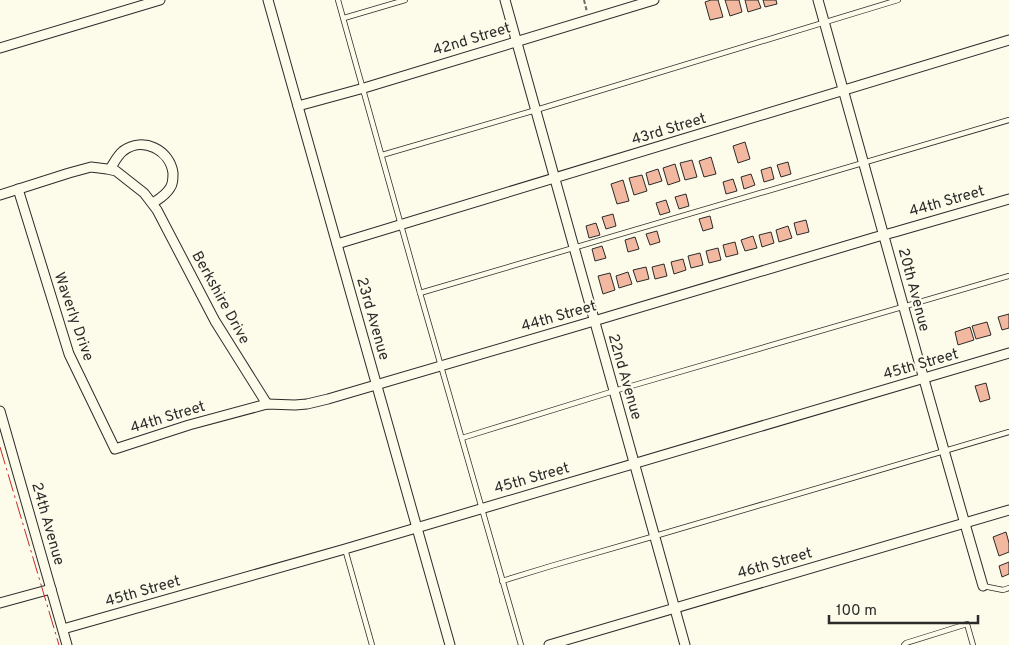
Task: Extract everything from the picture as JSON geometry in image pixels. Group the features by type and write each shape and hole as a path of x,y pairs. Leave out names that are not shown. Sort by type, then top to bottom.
{"street":[{"path":"0,48 160,0"},
{"name":"23rd Avenue","path":"268,0 450,645"},
{"name":"22nd Avenue","path":"505,0 685,645"},
{"name":"42nd Street","path":"298,106 364,88 654,0"},
{"name":"20th Avenue","path":"818,0 943,451 983,586"},
{"name":"43rd Street","path":"337,244 1009,40"},
{"path":"110,170 119,155 132,146 146,145 154,147 162,153 168,159 171,167 172,187 153,203"},
{"name":"Berkshire Drive","path":"0,194 83,168 116,171 144,193 153,203 215,322 266,404"},
{"name":"Waverly Drive","path":"18,189 69,354 115,449"},
{"name":"44th Street","path":"115,449 189,425 266,404 307,404 1009,199"},
{"name":"45th Street","path":"63,629 417,528 1009,353"},
{"name":"24th Avenue","path":"0,411 4,437 67,645"},
{"name":"46th Street","path":"549,645 1009,510"},
{"path":"0,603 51,589"}],"lane":[{"path":"338,0 521,645"},
{"path":"344,18 405,0"},
{"path":"382,155 898,0"},
{"path":"420,293 1009,120"},
{"path":"462,438 614,391 1009,276"},
{"path":"502,581 1009,432"},
{"path":"345,549 372,645"},
{"path":"983,586 1003,590 1009,588"},
{"path":"904,645 967,624 973,645"}],"path":[{"path":"584,0 589,19"}],"building":[{"path":"718,0 723,17 710,20 705,2"},
{"path":"725,0 739,0 742,12 730,16"},
{"path":"745,0 758,0 761,8 748,12"},
{"path":"763,0 776,0 777,4 765,7"},
{"path":"745,142 750,159 738,163 733,146"},
{"path":"711,157 716,174 704,177 699,161"},
{"path":"692,160 697,177 685,180 680,163"},
{"path":"788,162 791,174 781,177 777,165"},
{"path":"675,164 680,181 668,185 663,168"},
{"path":"771,167 774,179 764,182 761,170"},
{"path":"658,169 662,181 649,185 646,173"},
{"path":"751,174 755,185 744,189 741,177"},
{"path":"642,175 647,191 634,195 629,178"},
{"path":"733,179 737,191 726,194 723,182"},
{"path":"623,180 629,201 617,204 611,184"},
{"path":"686,194 689,206 679,209 675,197"},
{"path":"666,200 670,212 660,215 656,203"},
{"path":"613,214 616,226 606,229 602,217"},
{"path":"710,216 713,228 703,231 699,219"},
{"path":"806,220 809,232 797,235 794,223"},
{"path":"596,223 600,235 589,238 586,226"},
{"path":"788,226 792,238 779,242 776,230"},
{"path":"657,231 660,242 650,245 646,234"},
{"path":"771,232 774,243 762,247 759,235"},
{"path":"753,236 757,248 745,251 741,240"},
{"path":"635,237 639,249 628,252 625,240"},
{"path":"735,242 738,254 726,257 723,245"},
{"path":"602,246 606,258 595,261 592,249"},
{"path":"718,248 721,260 709,263 706,251"},
{"path":"700,253 703,265 691,268 688,256"},
{"path":"683,259 686,270 674,274 671,262"},
{"path":"664,264 667,276 655,279 652,267"},
{"path":"646,267 649,279 637,282 633,270"},
{"path":"628,272 632,284 619,288 616,276"},
{"path":"610,273 615,290 603,294 598,276"},
{"path":"1009,314 1009,328 1002,330 998,317"},
{"path":"987,322 991,335 976,339 972,326"},
{"path":"970,327 974,340 958,345 955,332"},
{"path":"986,383 990,399 980,402 975,386"},
{"path":"1006,532 1009,552 999,556 993,537"},
{"path":"1009,562 1009,574 1002,577 999,566"}],"power":[{"path":"0,447 59,645"}]}
